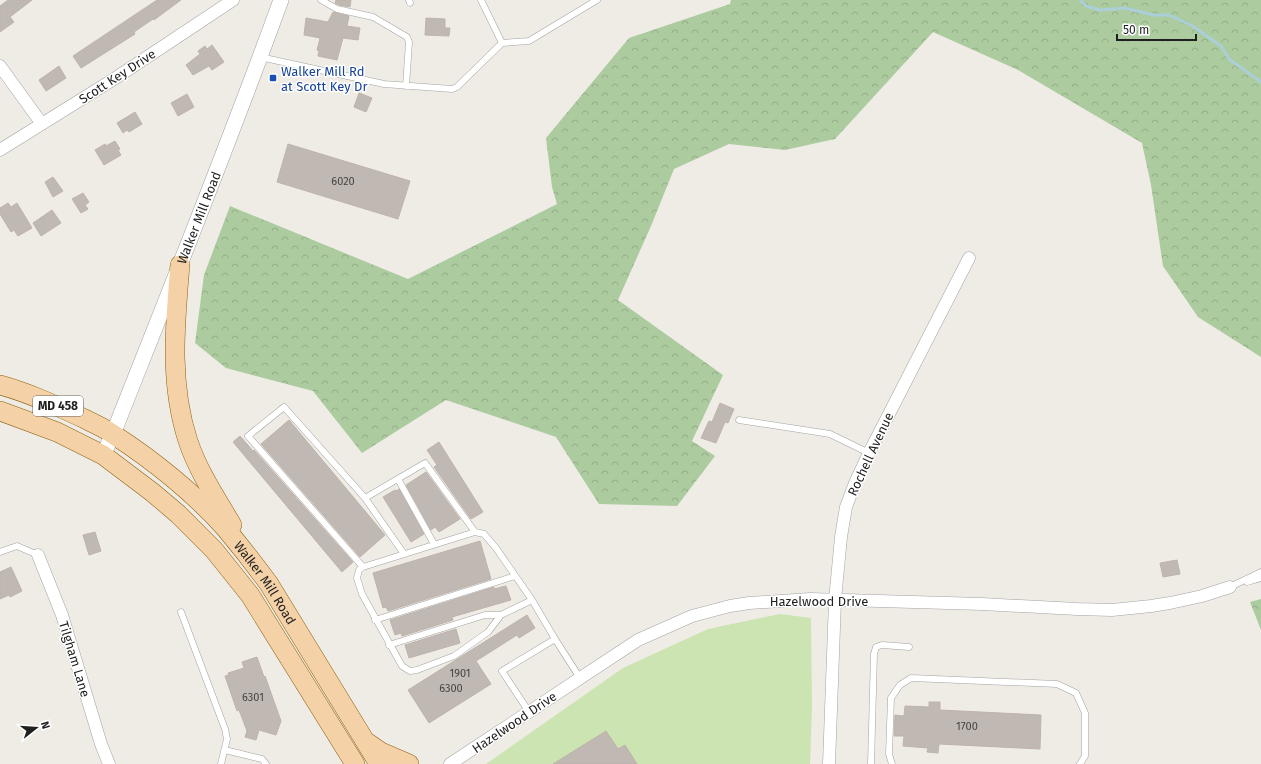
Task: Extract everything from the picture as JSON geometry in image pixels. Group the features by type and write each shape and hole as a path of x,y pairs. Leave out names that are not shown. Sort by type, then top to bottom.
{"main road":[{"path":"180,265 174,334 175,374 179,403 188,442 210,488 268,584"},
{"name":"MD 458","path":"0,385 62,408 114,434"},
{"name":"MD 458","path":"0,410 57,432 103,455"},
{"name":"Walker Mill Road","path":"114,434 194,496 225,528 248,556 268,584 379,764"},
{"name":"Walker Mill Road","path":"103,455 158,496 214,550 250,595 355,764"},
{"path":"364,740 381,752 409,764"}],"street":[{"name":"Scott Key Drive","path":"0,150 108,83 233,0"},
{"name":"Walker Mill Road","path":"103,455 114,434 281,0"},
{"path":"0,66 42,124"},
{"name":"Rochell Avenue","path":"829,764 835,600 838,559 846,507 869,453 969,258"},
{"name":"Tilgham Lane","path":"38,555 62,615 101,744 109,764"},
{"name":"Hazelwood Drive","path":"450,764 638,640 692,616 711,611 749,603 788,600 982,604 1112,610 1170,603 1202,596 1230,587"}],"lane":[{"path":"321,0 337,9 373,17 407,37 409,42 406,86"},
{"path":"481,0 502,43"},
{"path":"260,57 384,84 452,89 457,87 502,43 528,41 597,0"},
{"path":"363,567 248,436 284,407 365,498 404,554"},
{"path":"739,420 830,434 869,453"},
{"path":"365,498 425,463 474,532"},
{"path":"398,479 434,544"},
{"path":"532,600 502,615 488,632 454,656 417,670 410,671 402,666 362,594 358,578 359,570 363,567 474,532 484,534 496,548 532,600 580,678"},
{"path":"0,552 17,546 38,555"},
{"path":"1230,587 1261,572"},
{"path":"376,620 515,576"},
{"path":"1230,587 1261,578"},
{"path":"182,612 226,729 227,738 221,764"},
{"path":"389,645 485,615 502,615"},
{"path":"529,712 502,671 555,639"},
{"path":"871,764 874,654 876,647 882,645 909,646"},
{"path":"892,764 889,754 891,698 900,685 912,678 1057,684 1076,693 1085,713 1085,756 1080,764"},
{"path":"225,750 262,759 266,764"}],"green space":[{"path":"731,0 1261,0 1261,357 1198,317 1163,266 1151,185 1142,143 1018,70 933,32 835,139 785,150 729,144 674,169 651,226 618,300 723,375 692,441 715,456 677,506 599,504 556,437 446,400 362,453 313,391 226,368 195,343 204,275 230,206 408,279 557,204 552,187 546,138 629,38 730,4"},
{"path":"1261,599 1261,630 1250,602"},
{"path":"780,614 811,618 812,707 810,764 486,764 623,668 708,629"}],"building":[{"path":"8,0 32,0 10,17 14,22 0,32 0,6"},
{"path":"157,0 181,0 154,20 153,19 134,32 135,34 81,68 73,56"},
{"path":"336,0 351,0 350,7 335,3"},
{"path":"333,12 349,16 347,26 360,28 358,40 343,38 337,60 318,56 319,51 317,50 320,38 304,35 306,18 328,22"},
{"path":"426,18 445,19 445,28 450,28 449,36 425,35"},
{"path":"212,45 224,62 212,70 209,66 193,75 186,65 200,54 198,51 205,46 207,49"},
{"path":"59,66 66,78 46,91 39,80"},
{"path":"359,93 372,98 366,112 354,107"},
{"path":"187,94 194,107 178,116 171,103"},
{"path":"135,112 142,124 129,132 127,130 123,133 117,123"},
{"path":"115,141 120,149 118,150 121,155 104,165 95,150 105,144 106,146"},
{"path":"288,144 410,181 398,219 277,182"},
{"path":"53,177 63,191 53,197 45,182"},
{"path":"83,193 89,202 85,205 88,209 81,213 72,199"},
{"path":"8,203 11,207 17,203 32,228 18,236 14,230 11,232 0,214 0,208"},
{"path":"52,210 61,223 41,236 33,223"},
{"path":"720,403 734,409 728,423 725,422 716,443 701,438 709,421 712,422"},
{"path":"289,420 385,535 360,557 261,444"},
{"path":"240,436 353,562 342,572 233,442"},
{"path":"439,442 483,512 471,519 434,467 437,465 427,450"},
{"path":"426,472 460,519 439,532 435,527 431,530 406,485"},
{"path":"399,489 424,534 411,542 383,497"},
{"path":"95,532 101,551 89,555 83,535"},
{"path":"480,541 491,579 388,611 386,607 383,608 373,573"},
{"path":"1177,560 1180,574 1163,577 1160,563"},
{"path":"11,567 22,591 10,597 9,595 0,599 0,572"},
{"path":"506,586 511,600 452,617 453,620 402,636 401,633 395,635 390,620 494,587 494,589"},
{"path":"527,615 535,628 519,638 517,635 476,661 491,684 429,723 408,690"},
{"path":"456,629 460,643 409,658 405,645"},
{"path":"257,657 281,721 276,735 259,730 256,740 245,737 247,731 239,710 237,711 225,676 229,675 228,673 244,668 242,662"},
{"path":"929,702 940,702 940,710 1041,715 1040,749 939,744 938,753 927,752 928,748 903,746 904,736 894,736 895,715 904,716 905,706 929,707"},
{"path":"606,731 618,749 625,745 637,764 553,764"}],"waterway":[{"path":"1080,0 1086,6 1100,10 1125,8 1153,15 1169,15 1191,25 1221,46 1229,59 1261,82"}],"place":[{"name":"Walker Mill Rd at Scott Key Dr","path":"273,78"}]}
